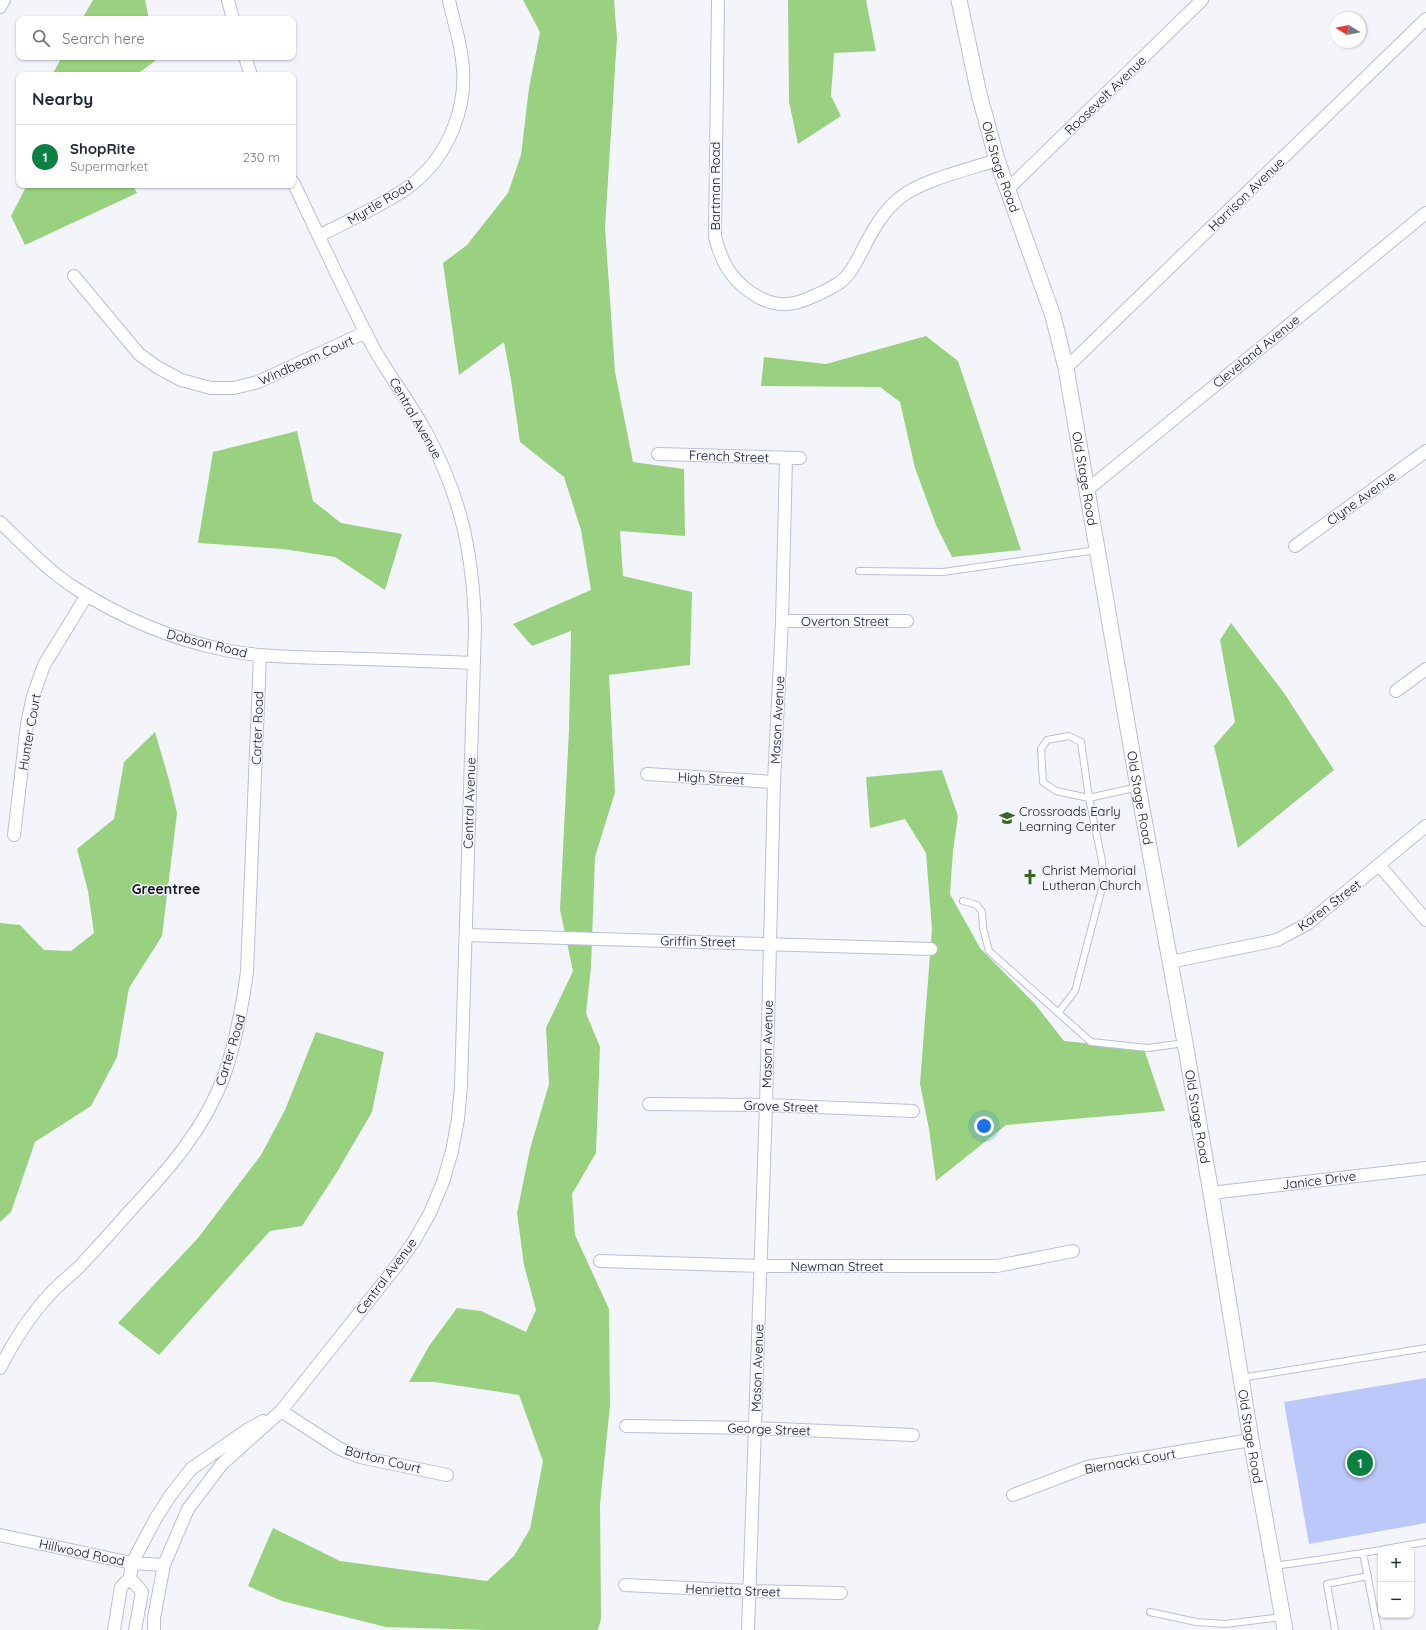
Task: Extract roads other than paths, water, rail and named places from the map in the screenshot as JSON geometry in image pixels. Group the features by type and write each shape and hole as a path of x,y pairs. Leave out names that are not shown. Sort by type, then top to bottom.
{"street":[{"path":"0,7 4,0"},
{"path":"228,0 232,16"},
{"name":"Myrtle Road","path":"319,236 391,198 410,186 431,166 447,143 460,109 464,74 460,45 449,0"},
{"name":"Bartman Road","path":"718,0 715,237 719,253 726,268 737,282 750,292 765,300 783,305 798,302 829,289 844,279 856,264 874,229 886,210 899,198 909,191 930,182 997,160"},
{"name":"Old Stage Road","path":"959,0 979,94 997,160 1053,316 1066,368 1138,787 1211,1193 1251,1440 1284,1624"},
{"name":"Roosevelt Avenue","path":"1008,189 1202,0"},
{"name":"Harrison Avenue","path":"1066,368 1426,19"},
{"path":"246,60 250,72"},
{"name":"Central Avenue","path":"154,1630 154,1618 164,1565 188,1509 222,1464 281,1411 395,1268 414,1241 430,1213 443,1182 452,1151 458,1119 461,1086 475,626 474,585 468,545 458,506 444,468 426,431 373,346 296,188"},
{"name":"Cleveland Avenue","path":"1087,490 1426,213"},
{"name":"Windbeam Court","path":"74,276 139,354 157,367 181,380 211,388 234,388 258,382 366,332"},
{"name":"Clyne Avenue","path":"1295,546 1426,451"},
{"name":"French Street","path":"658,454 800,458"},
{"name":"Mason Avenue","path":"748,1630 766,1105 774,782 782,621 786,458"},
{"name":"Dobson Road","path":"0,522 41,561 74,587 110,609 147,626 186,640 226,650 260,655 473,663"},
{"name":"Hunter Court","path":"14,835 27,724 34,696 44,665 87,595"},
{"name":"Overton Street","path":"782,621 907,621"},
{"name":"Carter Road","path":"0,1368 12,1345 30,1318 51,1293 79,1267 169,1169 190,1140 208,1109 223,1077 235,1043 242,1008 246,972 260,655"},
{"path":"1396,691 1426,669"},
{"name":"High Street","path":"647,774 774,782"},
{"name":"Karen Street","path":"1170,962 1277,940 1307,924 1380,866 1426,826"},
{"path":"1380,866 1426,920"},
{"name":"Griffin Street","path":"466,935 931,948"},
{"name":"Grove Street","path":"649,1104 766,1105 913,1111"},
{"name":"Janice Drive","path":"1211,1193 1426,1168"},
{"name":"Newman Street","path":"600,1261 761,1266 997,1266 1073,1252"},
{"name":"Central Avenue","path":"114,1630 121,1586 130,1578 132,1563 170,1496 191,1469 247,1430 281,1411"},
{"name":"Barton Court","path":"281,1411 340,1449 360,1456 447,1475"},
{"name":"George Street","path":"626,1426 755,1428 913,1435"},
{"name":"Biernacki Court","path":"1013,1495 1087,1467 1251,1440"},
{"name":"Hillwood Road","path":"0,1535 132,1563 164,1565"},
{"path":"130,1578 142,1592 135,1630"},
{"name":"Henrietta Street","path":"624,1585 750,1591 841,1593"}],"lane":[{"path":"859,571 943,572 1097,550"},
{"path":"1058,1013 1075,991 1103,884 1102,861 1089,798 1082,742 1069,736 1047,740 1041,749 1043,782 1056,791 1089,798 1138,787"},
{"path":"963,900 977,905 982,912 982,928 989,951 1091,1042 1148,1048 1185,1044"},
{"path":"1241,1378 1426,1348"},
{"path":"1403,1546 1426,1542"},
{"path":"1274,1566 1378,1550"},
{"path":"1364,1552 1378,1630"},
{"path":"1335,1630 1326,1584 1368,1576"},
{"path":"1150,1612 1196,1622 1225,1624 1284,1624"}],"place":[{"name":"Crossroads Early Learning Center","path":"1007,818"},
{"name":"Christ Memorial Lutheran Church","path":"1030,877"},
{"name":"ShopRite","path":"1360,1463"}],"district":[{"name":"Greentree","path":"166,889"}]}
